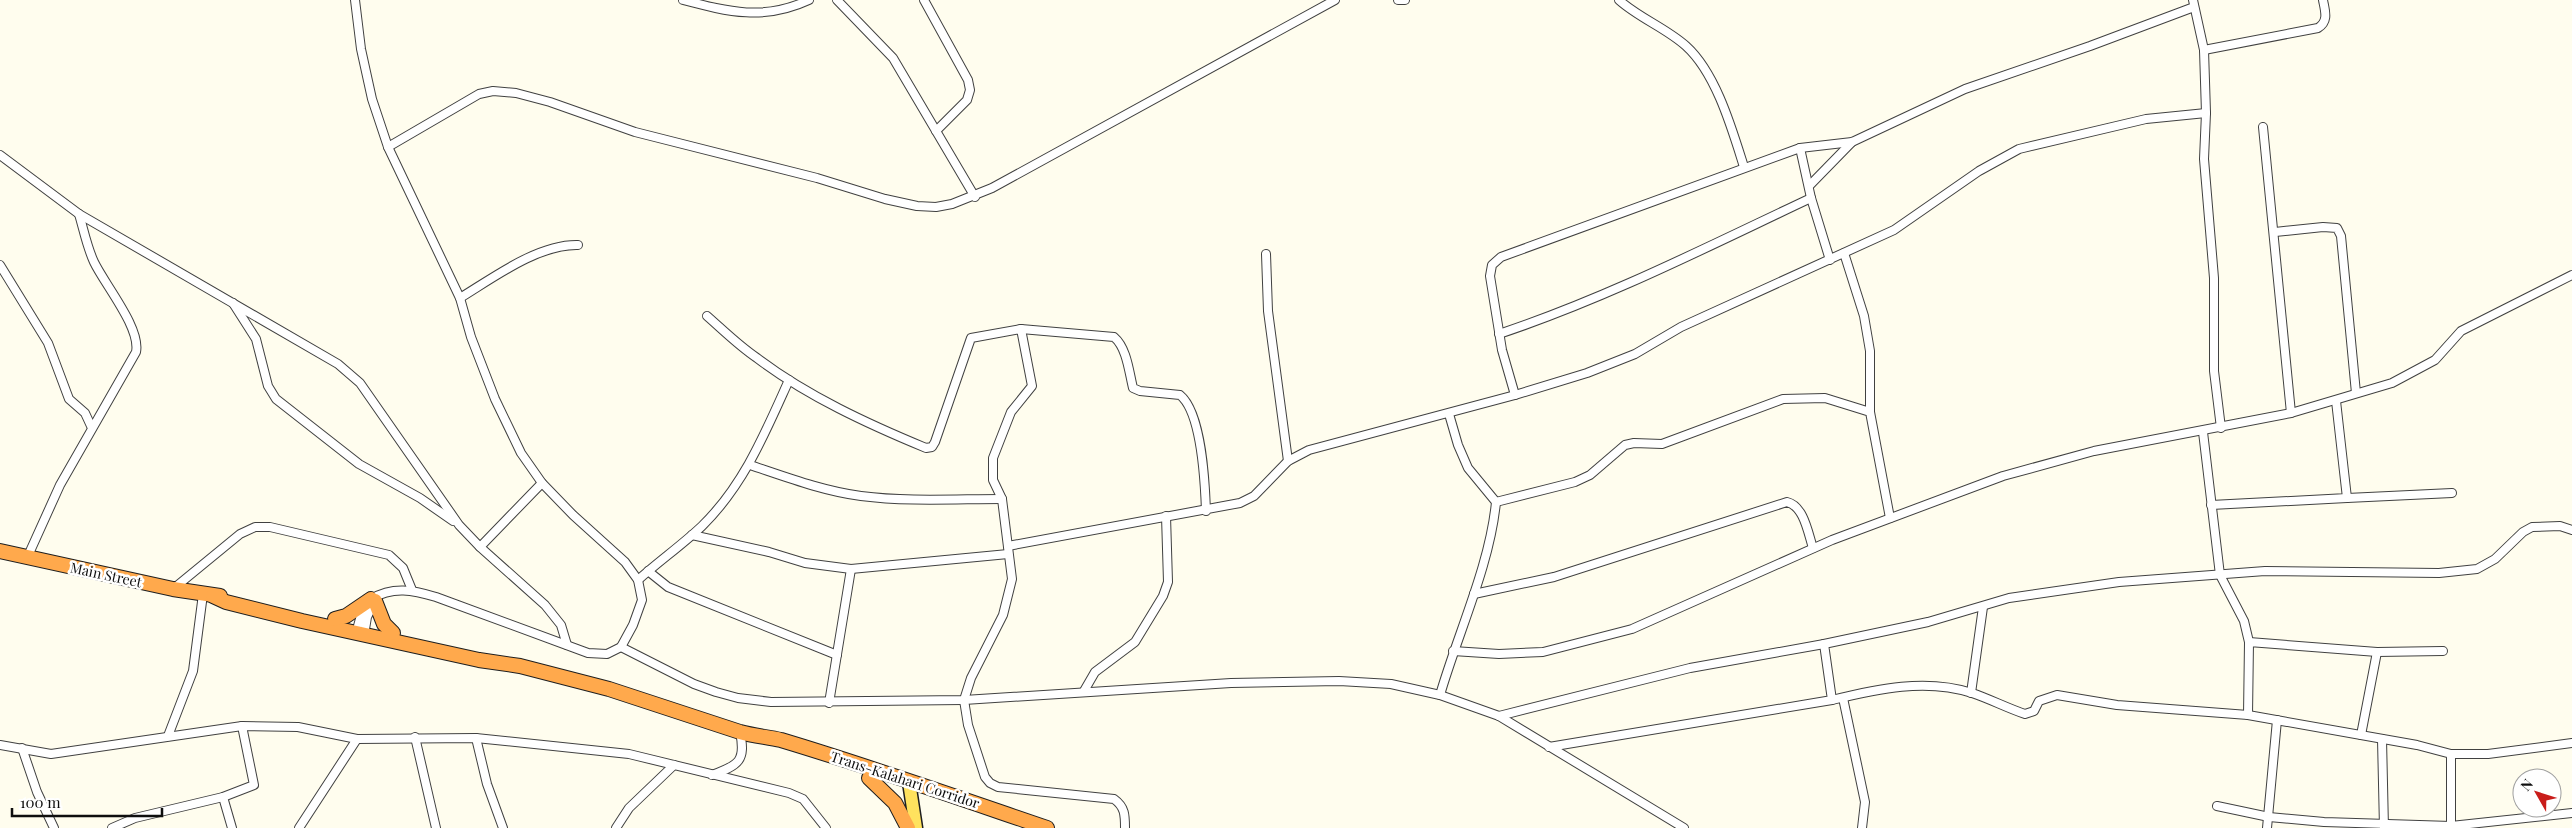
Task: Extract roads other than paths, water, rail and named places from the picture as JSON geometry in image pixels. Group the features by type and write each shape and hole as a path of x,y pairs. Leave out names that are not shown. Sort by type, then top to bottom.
{"highway":[{"name":"Main Street","path":"0,551 173,589 228,597 334,619 361,630"},
{"name":"Main Street","path":"208,595 226,602 361,630"},
{"path":"334,619 346,616 375,598 384,624 393,633"},
{"name":"Trans-Kalahari Corridor","path":"361,630 393,633 466,648 503,658 520,666"},
{"name":"Trans-Kalahari Corridor","path":"361,630 520,666 609,689 688,713 740,732 761,738 778,739 1020,828"},
{"name":"Trans-Kalahari Corridor","path":"761,738 776,748 869,778 910,786 1047,828"},
{"path":"869,778 895,803 908,828"}],"main road":[{"path":"910,786 916,828"}],"street":[{"path":"355,0 372,99 388,147 460,298 471,336 495,399 521,454 542,483 573,515 624,562 638,580 642,600 633,626 621,647 607,654 588,653 436,597 402,589 375,598 361,630"},
{"path":"686,0 734,12 757,14 775,12 809,0"},
{"path":"837,0 893,58 975,196"},
{"path":"924,0 968,80 970,90 967,100 936,131"},
{"path":"388,147 479,94 493,91 516,93 550,102 635,132 817,178 885,199 917,206 936,206 975,196 1066,149 1135,108 1335,0"},
{"path":"1398,0 1405,0"},
{"path":"1619,0 1638,15 1670,34 1697,57 1721,103 1744,167"},
{"path":"2204,50 2318,28 2325,22 2326,18 2323,0"},
{"path":"1514,395 1499,334 1490,276 1492,265 1496,260 1514,251 1800,148 1852,142 1965,89 2090,46 2194,3 2204,50 2206,113 2204,159 2214,278 2214,371 2221,428"},
{"path":"692,535 769,552 805,563 851,569 1008,550 1166,516 1227,508 1254,496 1288,461 1309,450 1344,439 1449,414 1514,395 1587,373 1635,354 1681,327 1766,286 1830,260 1894,230 1979,171 2019,149 2146,119 2206,113"},
{"path":"2263,128 2275,232 2291,414"},
{"path":"1810,185 1852,142"},
{"path":"1800,148 1810,185 1811,198 1830,260"},
{"path":"0,155 79,214 338,364 360,383 459,525 480,547 545,605 561,625 567,645"},
{"path":"1499,334 1578,305 1811,198"},
{"path":"27,558 60,485 91,426 136,352 137,344 131,326 94,262 79,214"},
{"path":"2275,232 2323,227 2337,228 2341,236 2356,393"},
{"path":"460,298 526,259 556,248 578,245"},
{"path":"1844,253 1860,301 1870,351 1870,412 1890,518"},
{"path":"1266,254 1268,311 1288,461"},
{"path":"0,265 48,343 69,399 85,414 91,426"},
{"path":"1453,651 1506,654 1543,652 1632,629 1813,548 1966,488 2094,451 2291,414 2392,383 2423,368 2444,352 2461,331 2572,275"},
{"path":"232,302 256,339 268,386 276,399 358,464 420,498 459,525"},
{"path":"707,316 756,358 789,380 852,414 926,448 932,447 935,442 971,338 1021,329 1114,337 1123,349 1133,388 1140,391 1180,395 1185,398 1192,410 1204,464 1206,511"},
{"path":"1021,329 1032,386 1011,412 993,458 992,480 1002,499 1012,579 1003,615 971,678 964,700 968,726 985,776 990,783 998,788 1114,799 1120,804 1124,812 1125,828"},
{"path":"638,580 692,535 722,504 750,465 789,380"},
{"path":"1496,502 1575,482 1590,475 1625,446 1634,443 1662,444 1783,399 1825,398 1870,412"},
{"path":"2336,401 2347,498"},
{"path":"1449,414 1458,445 1468,468 1496,502"},
{"path":"2203,432 2220,575 2244,622 2249,642 2248,714"},
{"path":"750,465 810,485 861,496 938,500 1002,499"},
{"path":"480,547 542,483"},
{"path":"2211,505 2452,493"},
{"path":"1440,695 1453,651 1474,594 1496,502"},
{"path":"1474,594 1554,577 1787,502 1792,503 1800,511 1813,548"},
{"path":"1084,691 1095,672 1135,642 1163,596 1168,582 1166,516"},
{"path":"1499,716 1690,668 1824,644 1928,622 2009,598 2045,591 2119,582 2275,571 2439,572 2478,569 2495,559 2523,532 2532,527 2560,526 2572,530"},
{"path":"173,589 240,534 255,527 270,527 389,555 403,568 412,590"},
{"path":"829,703 851,569"},
{"path":"648,571 668,588 837,655"},
{"path":"168,736 193,671 208,595"},
{"path":"1971,692 1983,607"},
{"path":"2249,642 2377,652 2443,651"},
{"path":"1824,644 1832,700"},
{"path":"621,647 694,684 738,698 771,702 829,703 964,700 1231,683 1339,681 1391,684 1440,695 1499,716 1684,828"},
{"path":"2361,735 2377,652"},
{"path":"1549,747 1832,700 1863,691 1917,686 1971,692 2025,714 2034,711 2039,701 2057,695 2117,705 2248,714 2451,754 2488,754 2572,743"},
{"path":"1843,698 1865,802 1862,828"},
{"path":"2267,828 2277,720"},
{"path":"112,828 135,818 223,797 254,785 242,726"},
{"path":"0,745 51,754 242,726 298,727 357,739 415,737 476,738 629,754 789,793 803,799 826,828"},
{"path":"712,775 736,764 740,759 743,748 740,732"},
{"path":"415,737 436,828"},
{"path":"476,738 487,784 503,828"},
{"path":"300,828 357,739"},
{"path":"2382,739 2383,826"},
{"path":"22,748 37,792 54,828"},
{"path":"2451,754 2451,827"},
{"path":"616,828 629,808 674,766"},
{"path":"223,797 232,828"},
{"path":"2218,806 2269,817 2324,825 2451,827 2572,813"}]}
